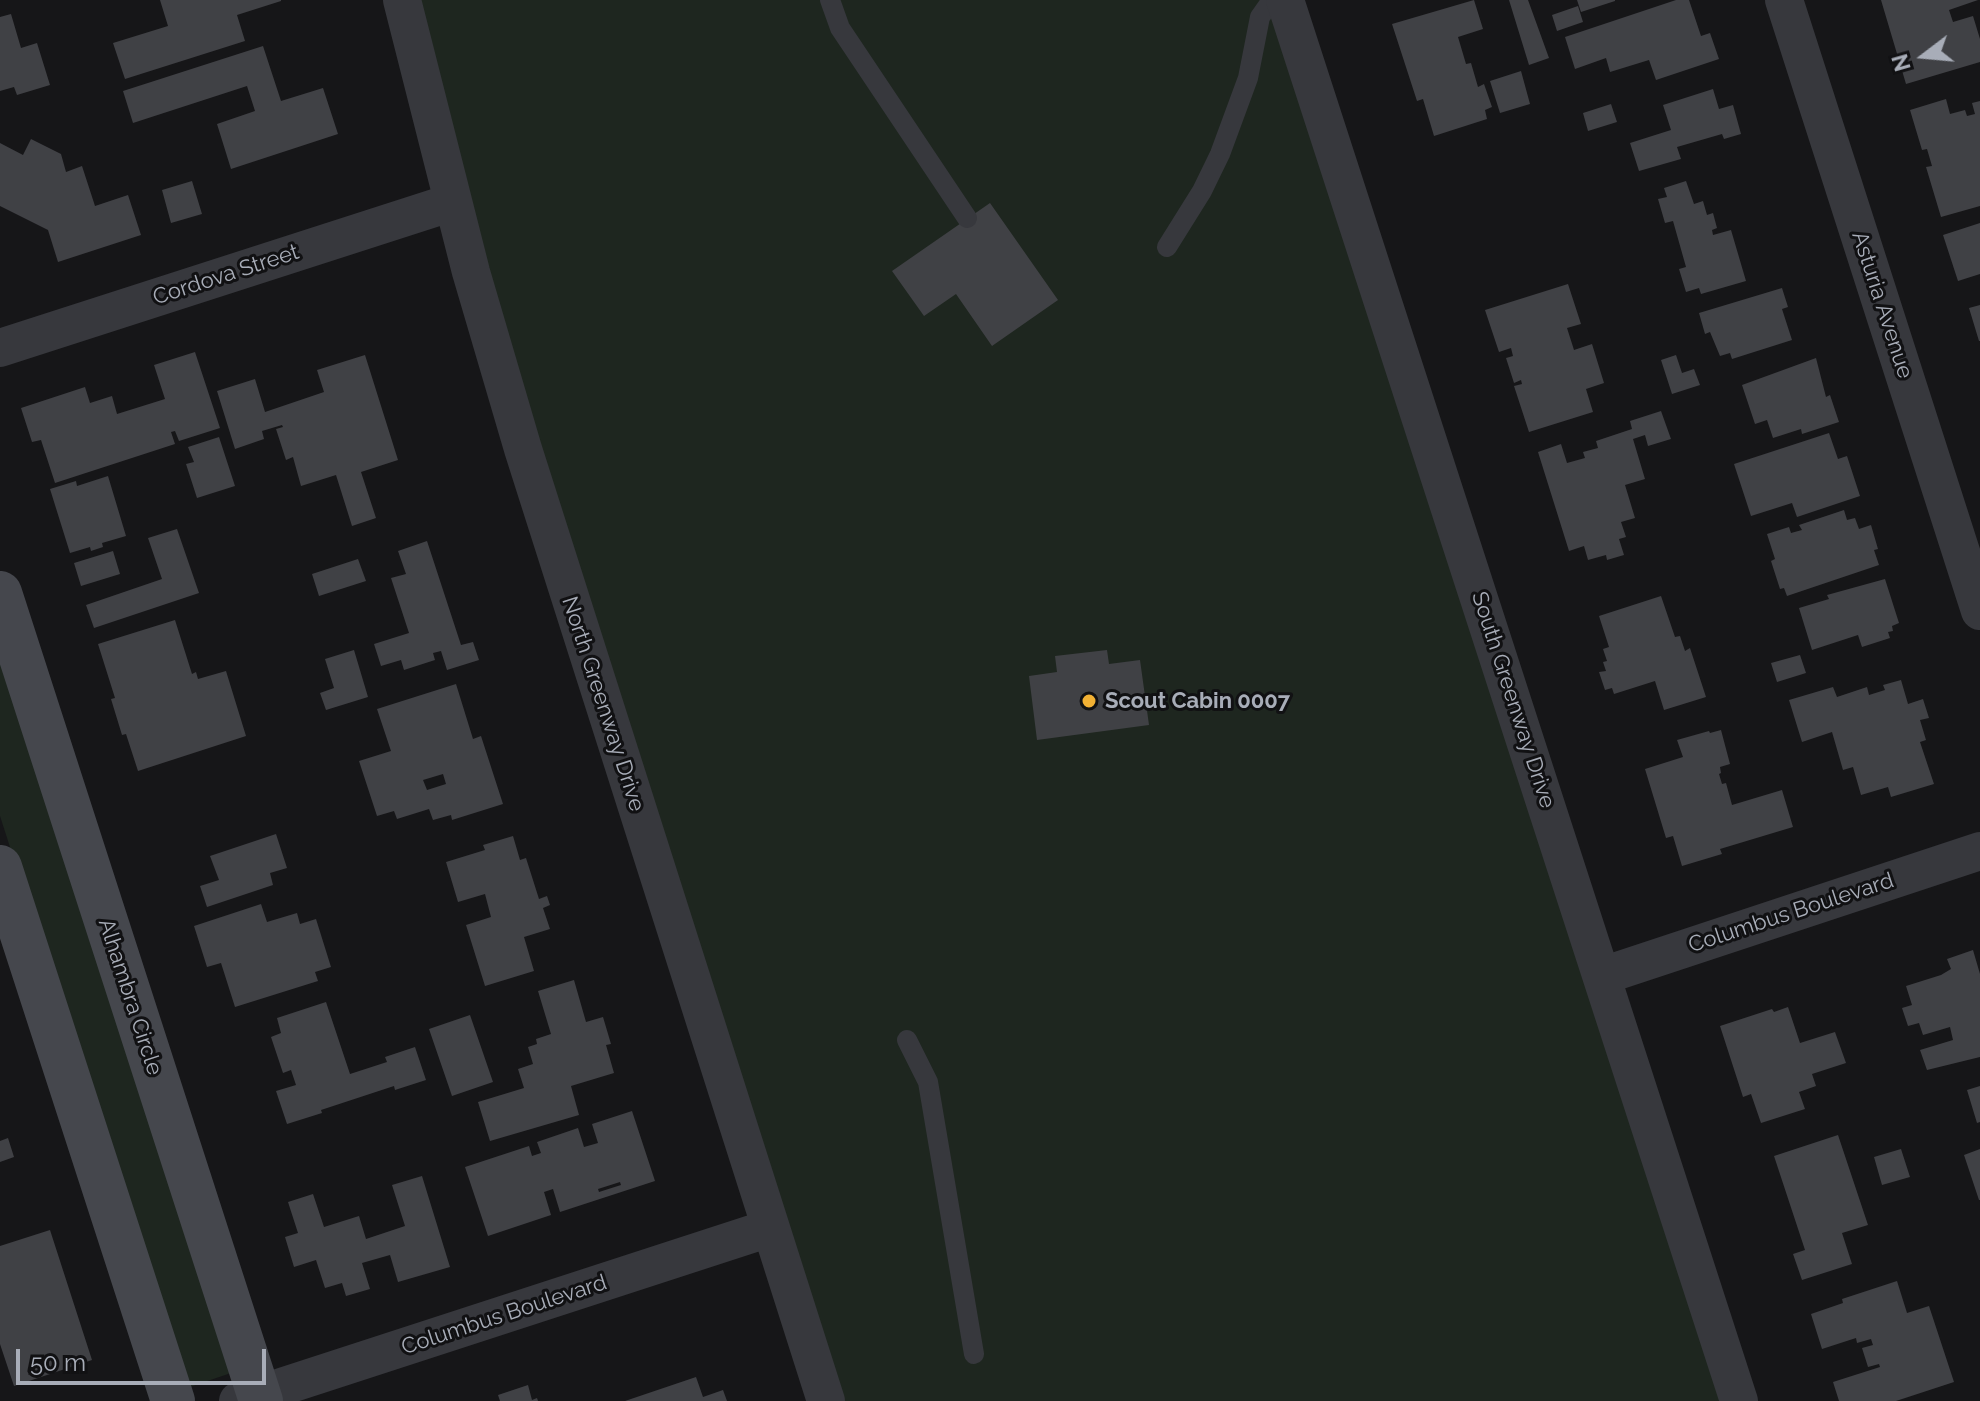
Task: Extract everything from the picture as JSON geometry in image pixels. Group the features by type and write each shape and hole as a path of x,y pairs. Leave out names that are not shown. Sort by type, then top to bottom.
{"street":[{"name":"North Greenway Drive","path":"402,0 492,347 556,558 826,1401"},
{"name":"South Greenway Drive","path":"1285,0 1739,1401"},
{"name":"Asturia Avenue","path":"1784,0 1980,611"},
{"name":"Cordova Street","path":"0,348 453,202"},
{"name":"Alhambra Circle","path":"0,593 252,1399"},
{"name":"Columbus Boulevard","path":"1602,976 1980,851"},
{"path":"0,867 173,1401"},
{"name":"Columbus Boulevard","path":"252,1399 770,1228"}],"lane":[{"path":"830,0 840,28 967,218"},
{"path":"1167,247 1202,191 1220,154 1248,78 1260,17 1272,0"},
{"path":"907,1040 928,1082 974,1354"}],"shaded area":[{"path":"416,0 1271,0 1724,1401 840,1401 476,240"},
{"path":"0,648 231,1373 184,1389 0,816"}],"building":[{"path":"160,0 281,1 237,15 245,41 125,79 113,43 168,26"},
{"path":"1474,0 1483,29 1458,37 1466,64 1471,63 1478,87 1484,84 1492,107 1485,110 1487,119 1434,136 1423,99 1417,101 1392,24"},
{"path":"1509,0 1528,0 1549,58 1529,65"},
{"path":"1577,0 1615,0 1615,1 1581,12"},
{"path":"1676,0 1689,0 1701,36 1710,33 1719,59 1656,80 1649,60 1610,72 1606,58 1575,69 1565,37"},
{"path":"1881,0 1978,0 1949,10 1953,22 1973,16 1980,39 1980,62 1906,84"},
{"path":"1578,6 1583,22 1557,31 1552,15"},
{"path":"11,14 21,48 37,43 50,85 17,95 14,87 0,91 0,17"},
{"path":"263,46 281,101 323,88 338,134 231,169 217,124 255,111 247,86 133,123 123,91"},
{"path":"1521,71 1530,104 1500,113 1490,81"},
{"path":"1713,89 1719,109 1733,105 1741,134 1724,139 1722,134 1677,147 1681,159 1639,171 1630,143 1671,130 1663,105"},
{"path":"1946,99 1950,114 1965,110 1967,116 1975,114 1972,103 1980,101 1980,206 1941,217 1926,167 1932,166 1927,149 1922,150 1910,110"},
{"path":"1611,104 1617,122 1588,131 1583,113"},
{"path":"31,139 61,154 66,172 82,166 95,206 128,195 141,235 58,262 48,230 0,206 0,143 23,155"},
{"path":"192,181 202,214 171,223 162,190"},
{"path":"1686,181 1694,204 1703,201 1707,215 1713,213 1717,228 1712,230 1713,235 1731,230 1746,281 1701,294 1699,288 1686,292 1679,269 1686,267 1673,221 1665,223 1658,199 1667,197 1664,188"},
{"path":"990,203 1058,300 992,346 956,294 924,316 892,271"},
{"path":"1980,223 1980,274 1958,281 1943,235"},
{"path":"1568,284 1581,324 1567,328 1574,350 1592,344 1604,383 1586,389 1593,412 1529,432 1514,386 1522,384 1521,380 1514,383 1506,358 1513,356 1511,348 1499,352 1485,310"},
{"path":"1782,288 1788,307 1782,309 1792,340 1732,359 1730,353 1720,356 1710,332 1705,334 1699,313"},
{"path":"1980,305 1980,341 1979,341 1969,308"},
{"path":"195,352 220,428 179,441 175,431 171,432 175,444 55,483 41,440 32,442 21,408 85,387 90,403 112,396 117,414 165,399 154,365"},
{"path":"365,355 398,460 361,472 376,518 352,526 336,475 301,486 293,457 286,460 276,429 282,425 262,431 264,439 235,449 217,391 255,379 265,412 324,392 317,370"},
{"path":"1676,355 1682,373 1694,369 1700,385 1672,394 1661,360"},
{"path":"1816,358 1826,397 1830,395 1839,422 1802,434 1801,429 1773,438 1767,420 1755,424 1742,385"},
{"path":"1661,411 1671,439 1648,446 1645,435 1633,439 1645,479 1625,485 1635,518 1621,522 1626,537 1619,539 1624,555 1607,560 1606,555 1588,560 1584,546 1569,551 1538,452 1561,444 1567,463 1585,458 1583,452 1598,448 1596,441 1632,429 1630,421"},
{"path":"1829,433 1838,459 1847,456 1860,496 1797,517 1792,503 1751,516 1734,464"},
{"path":"219,437 235,486 197,498 186,464 194,462 188,447"},
{"path":"108,476 126,536 102,543 103,547 91,551 90,547 70,553 50,489 76,481 77,486"},
{"path":"1844,510 1847,520 1855,518 1859,529 1871,525 1879,565 1787,596 1784,588 1780,589 1767,534 1789,527 1791,533 1802,530 1799,525"},
{"path":"177,529 199,593 94,628 86,605 162,579 148,538"},
{"path":"427,541 461,645 473,642 479,660 447,670 441,651 433,653 435,660 404,670 401,660 381,666 374,644 409,633 391,578 406,574 398,551"},
{"path":"113,551 120,574 81,586 74,563"},
{"path":"358,559 366,581 319,596 312,574"},
{"path":"1885,579 1899,623 1888,632 1890,638 1862,647 1858,635 1812,650 1799,608 1829,599 1827,595"},
{"path":"1661,596 1675,637 1680,636 1685,651 1690,648 1706,697 1664,710 1655,681 1614,694 1612,688 1605,690 1599,672 1606,671 1603,649 1609,647 1599,616"},
{"path":"175,620 192,674 196,672 198,679 226,671 246,736 138,771 126,734 122,735 111,699 115,698 98,644"},
{"path":"354,650 368,697 326,710 320,693 334,688 325,659"},
{"name":"Scout Cabin 0007","path":"1107,650 1109,664 1140,660 1149,725 1037,740 1029,676 1057,672 1055,656"},
{"path":"1800,655 1806,673 1777,682 1771,663"},
{"path":"1901,680 1908,704 1923,699 1929,718 1920,720 1926,740 1920,742 1934,784 1891,797 1888,787 1861,795 1853,767 1843,770 1832,732 1802,742 1789,700 1833,687 1837,697 1867,687 1869,695 1885,690 1883,685"},
{"path":"456,684 473,739 481,736 503,804 452,820 451,815 433,820 429,809 397,819 394,811 377,816 359,761 391,751 377,709","holes":["443,774 446,784 427,790 423,780"]},
{"path":"1721,730 1730,764 1720,767 1719,774 1722,784 1726,783 1732,805 1782,790 1793,827 1720,849 1722,854 1682,866 1673,836 1666,838 1645,769 1683,757 1677,740"},
{"path":"276,834 287,868 270,873 273,885 207,907 200,886 219,880 210,856"},
{"path":"513,836 520,860 526,858 539,899 547,896 550,905 543,908 550,929 524,937 534,971 485,986 466,925 491,917 485,894 458,902 446,862 485,850 483,845"},
{"path":"261,904 267,922 297,913 300,924 316,919 331,967 315,972 318,981 235,1007 221,963 207,967 194,926"},
{"path":"1973,950 1980,974 1980,1057 1927,1070 1920,1050 1953,1040 1950,1027 1923,1035 1919,1023 1908,1026 1902,1008 1912,1005 1906,986 1941,975 1951,969 1947,959"},
{"path":"574,980 586,1022 603,1017 611,1044 606,1045 614,1073 571,1086 579,1115 490,1141 478,1102 524,1088 518,1069 533,1064 528,1047 537,1044 536,1039 551,1034 538,991"},
{"path":"326,1002 350,1074 387,1062 385,1057 415,1047 426,1080 395,1090 394,1086 287,1124 276,1091 296,1085 291,1070 283,1073 271,1037 281,1033 277,1018"},
{"path":"1788,1007 1800,1043 1835,1032 1846,1063 1812,1074 1816,1086 1799,1092 1805,1109 1761,1123 1751,1094 1743,1097 1720,1026"},
{"path":"470,1015 493,1082 452,1096 429,1029"},
{"path":"1980,1086 1980,1122 1977,1123 1967,1090"},
{"path":"632,1111 655,1181 560,1212 553,1189 544,1192 551,1215 488,1236 465,1167 529,1146 532,1156 541,1153 537,1142 578,1128 584,1147 598,1143 592,1124","holes":["620,1182 621,1185 599,1192 598,1189"]},
{"path":"1838,1135 1868,1225 1842,1233 1852,1264 1802,1280 1793,1254 1805,1250 1774,1156"},
{"path":"8,1138 14,1157 0,1162 0,1141"},
{"path":"1901,1149 1910,1177 1882,1185 1874,1157"},
{"path":"1980,1149 1980,1200 1979,1200 1964,1155"},
{"path":"422,1176 450,1267 398,1282 390,1255 362,1263 370,1289 346,1296 342,1283 325,1288 316,1260 294,1267 285,1237 298,1233 288,1202 313,1194 324,1227 359,1216 366,1239 405,1226 392,1185"},
{"path":"50,1230 92,1360 14,1386 0,1344 0,1246"},
{"path":"1897,1281 1907,1313 1929,1306 1954,1382 1896,1401 1839,1401 1833,1382 1880,1367 1879,1364 1868,1367 1862,1348 1873,1345 1871,1339 1857,1343 1856,1338 1822,1349 1811,1314 1843,1303 1842,1299"},
{"path":"696,1377 703,1397 723,1390 727,1401 625,1401"},
{"path":"528,1385 532,1400 537,1398 538,1401 500,1401 498,1395"}],"place":[{"name":"Scout Cabin 0007","path":"1089,701"}]}
